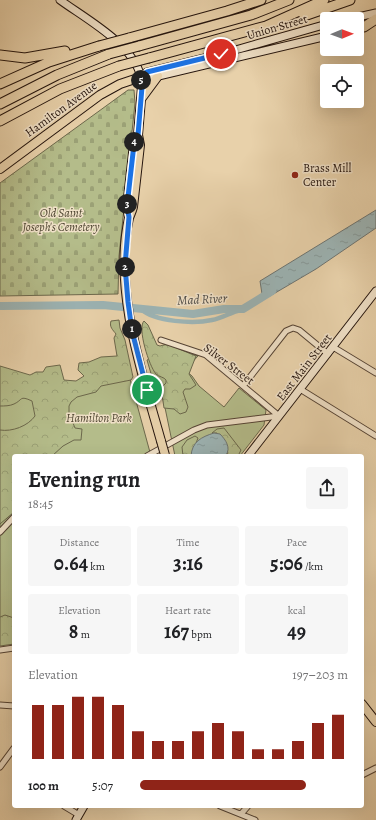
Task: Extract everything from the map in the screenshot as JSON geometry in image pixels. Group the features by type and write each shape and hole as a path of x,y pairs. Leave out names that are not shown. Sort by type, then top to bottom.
{"highway":[{"path":"0,84 44,64 95,47 227,11 261,0"},
{"path":"0,104 57,75 109,54 246,17 289,0"},
{"path":"0,122 60,89 119,66 248,32 280,21 324,0"},
{"path":"280,21 292,21 350,0"},
{"path":"364,26 376,19"},
{"path":"0,55 15,58 32,58 77,47 95,47"}],"main road":[{"path":"60,0 123,47 134,61 141,77 138,135 134,142 127,206 129,217 125,266 130,318 138,358 165,454"},
{"path":"364,15 376,12"},
{"path":"364,27 376,24"},
{"name":"Union Street","path":"141,77 144,73 152,70 232,51 320,26"},
{"name":"Union Street","path":"141,77 148,78 158,76 320,38"},
{"path":"141,100 158,76"},
{"name":"Hamilton Avenue","path":"0,169 100,95 120,84 141,77"},
{"name":"East Main Street","path":"250,454 376,291"},
{"path":"364,706 376,721"},
{"path":"77,817 83,808"}],"street":[{"path":"243,386 286,331 293,328 299,330 328,354"},
{"name":"Silver Street","path":"161,340 203,354 279,416"},
{"path":"333,347 376,373"},
{"path":"300,389 376,436"},
{"path":"151,454 194,430 207,425 279,416"},
{"path":"0,532 12,519"},
{"path":"0,650 12,648"},
{"path":"0,705 12,706"},
{"path":"0,767 12,751"},
{"path":"364,774 376,768"},
{"path":"66,808 77,817"},
{"path":"225,808 255,820"},
{"path":"241,814 246,808"}],"green space":[{"name":"Old Saint Joseph's Cemetery","path":"128,90 134,90 135,103 119,256 118,294 0,296 0,183"},
{"path":"119,320 133,377 131,380 101,386 96,392 77,397 71,402 69,406 69,413 75,428 82,429 81,440 74,440 63,446 54,454 12,454 12,514 0,524 0,430 19,428 32,420 35,416 32,401 25,398 12,405 0,406 0,366 30,375 36,372 43,372 46,367 60,365 64,380 76,381 84,376 78,370 79,363 89,362 101,357 117,356 114,338 116,334 112,328 111,321"},
{"path":"144,321 148,325 157,345 160,346 167,344 196,356 189,374 196,385 190,389 185,389 183,392 188,407 186,412 180,414 174,409 164,408 161,388 166,383 166,380 156,374 147,356 142,331"},
{"name":"Hamilton Park","path":"169,346 198,356 185,370 192,376 199,386 224,407 239,388 266,410 264,425 242,454 175,454 163,398 152,377 147,360 167,351"},
{"name":"Hamilton Park","path":"127,368 150,454 12,454 12,642 0,644 0,369 57,390"},
{"path":"224,428 241,450 239,454 227,454 217,433 212,433 217,429"},
{"path":"195,436 198,438 192,454 183,454 182,447 187,440"},
{"path":"5,615 12,617 12,644 0,646 0,617"}],"water":[{"path":"376,210 376,228 316,269 270,296 265,297 262,294 260,281"},
{"path":"214,433 220,434 226,441 228,447 226,454 191,454 195,444 205,436"}],"waterway":[{"name":"Mad River","path":"0,306 103,305 193,314 224,309 243,309 272,291"},
{"path":"141,309 155,317 185,322 212,320 241,310"}],"place":[{"name":"Brass Mill Center","path":"295,175"}],"route":[{"path":"147,390 131,325 125,273 129,217 127,206 134,144 138,135 142,87 141,77 147,72 221,54"}]}
